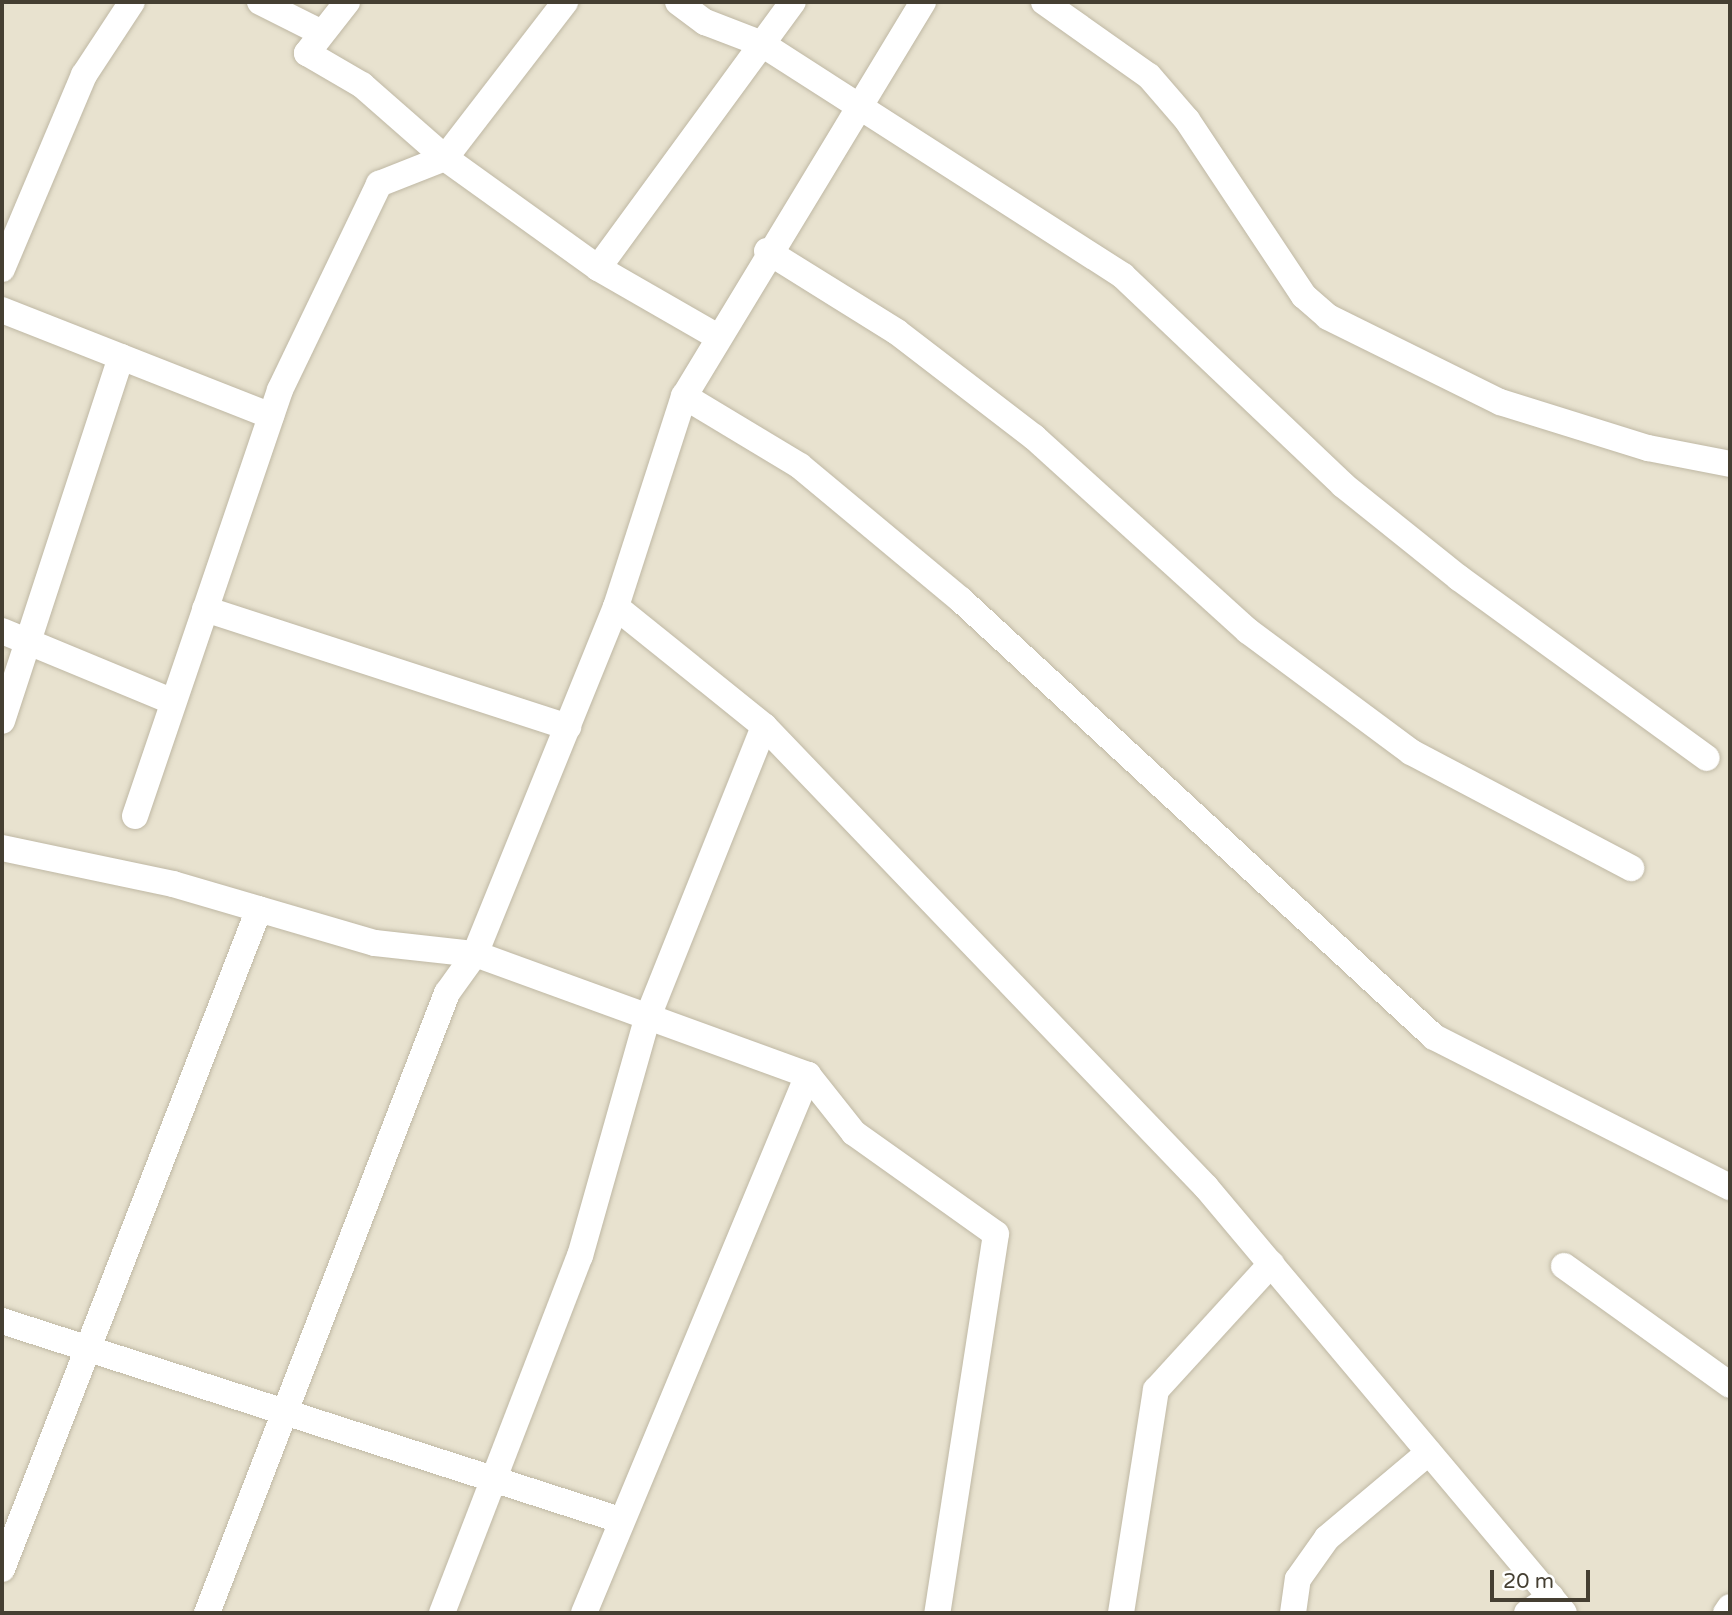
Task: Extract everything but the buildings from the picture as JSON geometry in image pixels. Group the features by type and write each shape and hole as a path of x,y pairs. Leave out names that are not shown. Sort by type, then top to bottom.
{"street":[{"path":"2,269 84,75 132,2"},
{"path":"260,2 322,33"},
{"path":"347,2 307,52 362,85 445,158 598,268 718,337"},
{"path":"135,816 271,416 379,184 445,158 565,2"},
{"path":"678,2 705,22 762,44 1123,276 1343,485 1460,578 1707,758"},
{"path":"598,268 793,2"},
{"path":"207,1613 288,1417 447,993 475,954 616,607 684,396 767,251 855,106 923,2"},
{"path":"1044,2 1149,76 1187,120 1304,296 1328,317 1500,402 1648,448 1730,464"},
{"path":"767,251 897,332 1034,437 1248,631 1410,752 1630,868"},
{"path":"2,310 271,416"},
{"path":"2,721 30,643 121,357"},
{"path":"684,396 800,466 961,600 1434,1037 1730,1187"},
{"path":"616,607 764,726 1206,1186 1558,1605 1527,1613"},
{"path":"205,609 568,727"},
{"path":"2,631 173,702"},
{"path":"442,1613 580,1256 647,1019 764,726"},
{"path":"2,848 259,909 375,943 475,954 647,1019 808,1075 854,1133 996,1234 937,1613"},
{"path":"2,1569 90,1350 259,909"},
{"path":"584,1613 620,1520 808,1075"},
{"path":"1121,1613 1156,1390 1271,1264"},
{"path":"1564,1266 1730,1385"},
{"path":"2,1321 288,1417 494,1476 620,1520"},
{"path":"1293,1613 1298,1579 1327,1538 1429,1452"},
{"path":"1726,1613 1730,1607"}],"shaded area":[{"path":"2,2 1730,2 1730,1613 2,1613"}]}
